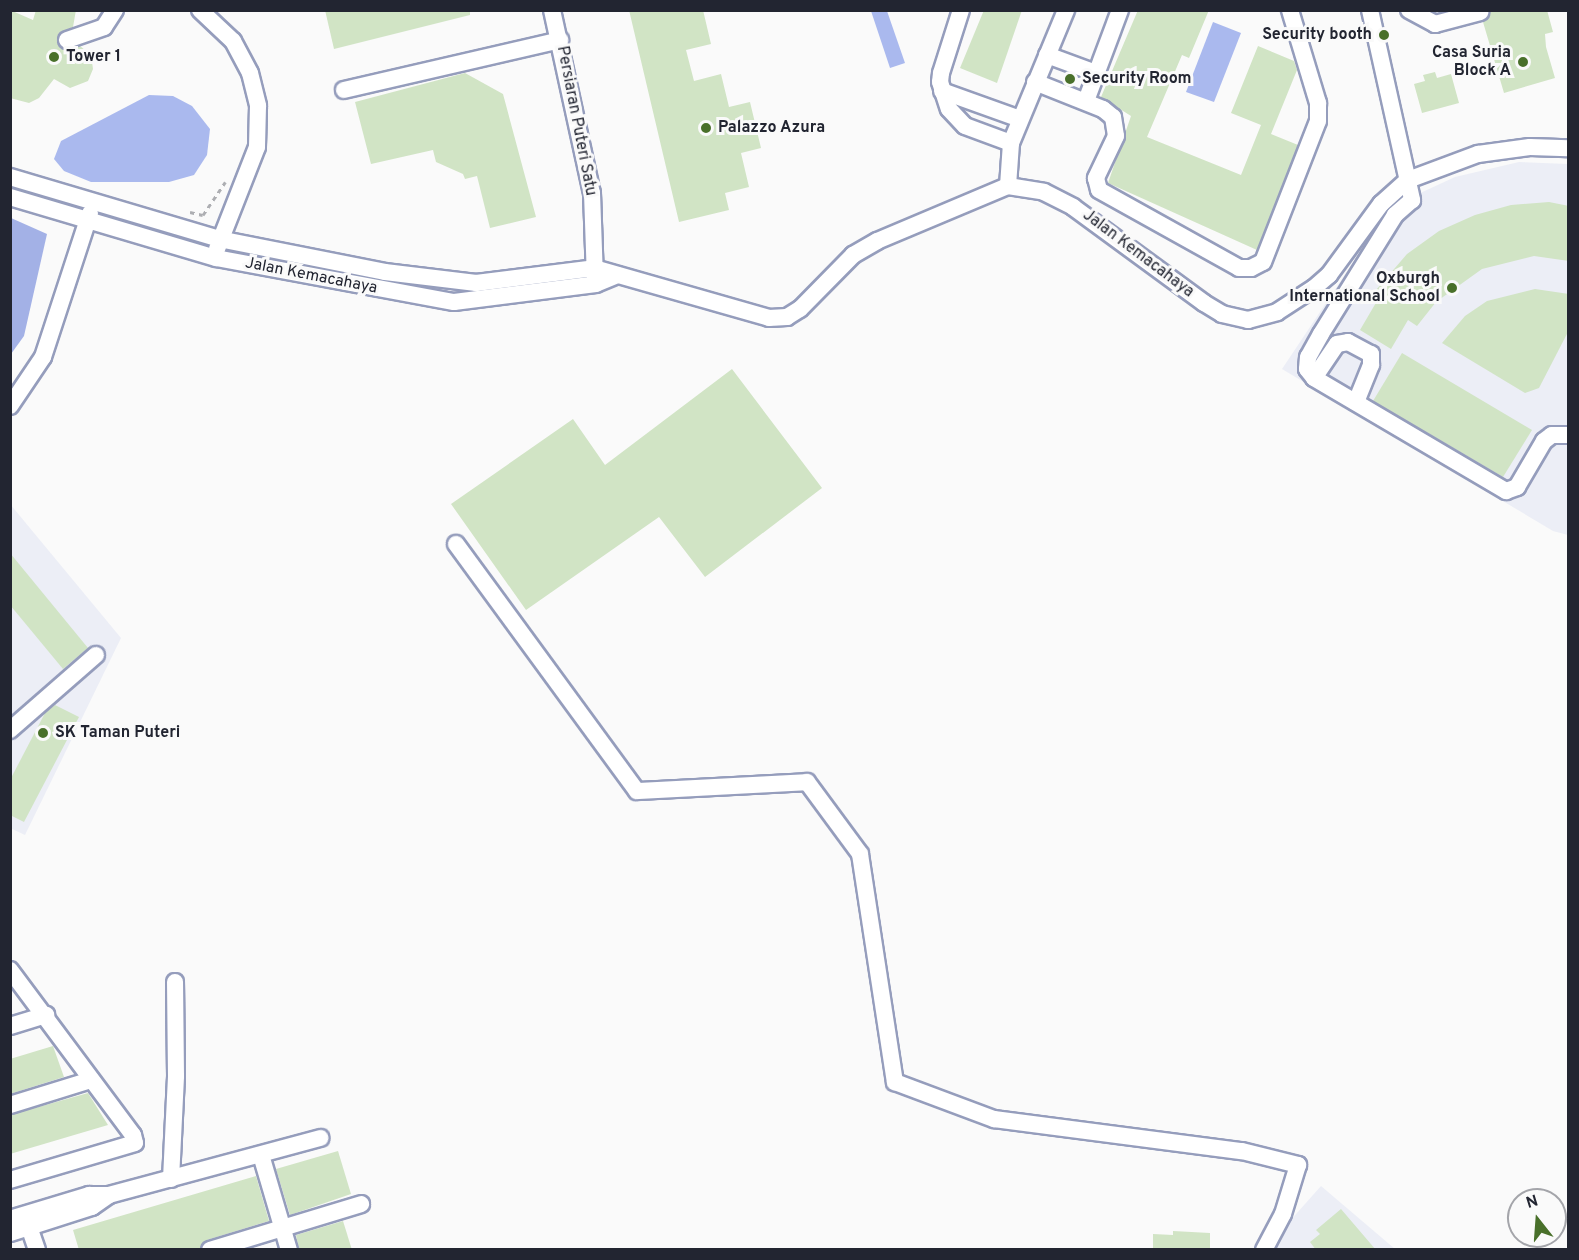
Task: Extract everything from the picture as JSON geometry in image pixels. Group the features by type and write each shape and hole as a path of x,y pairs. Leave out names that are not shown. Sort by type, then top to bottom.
{"street":[{"path":"67,40 104,27 115,10"},
{"path":"200,10 233,41 250,73 258,106 257,147 219,240 216,258"},
{"name":"Persiaran Puteri Satu","path":"552,10 592,193 595,276"},
{"path":"961,10 943,62 942,91 956,120 1011,143"},
{"path":"1008,186 1011,143 1066,10"},
{"path":"1086,101 1120,10"},
{"path":"1035,82 1086,101 1113,117 1116,136 1096,178 1099,190 1239,268 1251,268 1263,262 1318,121 1318,103 1290,10"},
{"path":"1370,10 1412,200 1395,215 1321,334 1308,357 1307,369 1314,378 1511,492 1544,441 1567,434"},
{"path":"1409,10 1435,24 1480,12"},
{"path":"344,90 560,40"},
{"path":"1047,55 1096,73"},
{"path":"942,91 1020,119"},
{"name":"Jalan Kemacahaya","path":"10,177 93,204 219,240 385,272 476,283 617,275 769,318 787,317 853,255 1008,186 1044,192 1073,207 1204,303 1222,314 1248,320 1277,312 1314,288 1329,275 1382,204 1408,180 1478,154 1530,147 1569,148"},
{"name":"Jalan Kemacahaya","path":"10,197 87,222 216,258 454,302 595,276"},
{"path":"10,406 43,357 93,204"},
{"path":"1321,334 1337,344 1348,342 1371,354 1371,364 1356,402"},
{"path":"1314,378 1337,344"},
{"path":"456,544 637,790 807,782 860,854 895,1082 994,1119 1242,1151 1298,1165 1283,1214 1269,1248"},
{"path":"10,730 96,655"},
{"path":"10,970 46,1015 133,1135 135,1143 10,1180"},
{"path":"171,1179 176,1076 175,982"},
{"path":"10,1026 46,1015"},
{"path":"10,1105 91,1080"},
{"path":"10,1233 21,1220 89,1195 109,1195 320,1138"},
{"path":"261,1155 289,1250"},
{"path":"210,1250 361,1204"},
{"path":"21,1220 37,1250"}],"path":[{"path":"181,210 202,215 227,178"}],"shaded area":[{"path":"871,11 887,11 905,63 890,68"},
{"path":"1213,22 1241,33 1214,102 1186,92"},
{"path":"149,95 173,96 192,106 210,129 207,155 194,175 169,182 91,182 64,171 54,159 61,141"},
{"name":"Oxburgh International School","path":"1519,162 1568,164 1568,535 1553,531 1282,369 1390,207 1455,177"},
{"path":"11,218 47,234 24,336 11,354"},
{"name":"SK Taman Puteri","path":"10,504 121,638 25,835 10,828"},
{"path":"1321,1186 1395,1249 1264,1250"}],"building":[{"name":"Tower 1","path":"10,10 33,20 36,10 76,10 73,27 59,33 57,43 66,50 80,46 91,55 93,69 88,81 70,88 54,79 39,98 29,103 10,98"},
{"path":"325,10 470,10 470,15 334,49"},
{"name":"Palazzo Azura","path":"629,10 703,10 711,44 686,50 694,81 721,74 729,107 750,102 761,148 741,153 749,187 725,193 729,210 679,222"},
{"path":"984,10 1022,10 997,83 960,68"},
{"path":"1138,10 1209,10 1189,58 1182,55 1147,137 1241,175 1261,125 1231,113 1258,46 1294,61 1297,70 1271,134 1298,145 1257,250 1108,183 1131,116 1101,97"},
{"name":"Casa Suria Block A","path":"1490,10 1547,10 1553,32 1545,34 1546,47 1555,78 1504,93 1483,22"},
{"path":"1435,72 1437,78 1451,74 1459,103 1422,113 1414,84 1425,81 1423,75"},
{"path":"465,73 503,94 536,217 490,228 477,176 465,179 463,174 436,162 433,150 371,164 355,102"},
{"path":"1549,202 1569,206 1569,261 1534,256 1482,269 1436,302 1417,326 1408,320 1391,349 1360,330 1377,301 1370,297 1407,254 1439,231 1475,215 1511,205"},
{"path":"1535,289 1569,294 1569,330 1539,388 1525,393 1442,343 1465,316 1487,301"},
{"path":"1402,353 1532,430 1503,477 1373,401"},
{"path":"732,369 822,488 705,577 659,517 526,610 451,504 573,419 605,465"},
{"path":"10,553 88,648 63,669 10,605"},
{"path":"55,705 79,717 24,822 10,815 10,780 45,713"},
{"path":"53,1046 64,1077 10,1094 10,1059"},
{"path":"88,1093 108,1125 10,1154 10,1115"},
{"path":"338,1151 351,1194 290,1215 276,1169"},
{"path":"256,1176 269,1221 207,1240 200,1250 79,1250 73,1230"},
{"path":"1341,1209 1376,1250 1316,1250 1310,1242 1320,1234 1316,1230"},
{"path":"343,1221 352,1250 299,1250 296,1235"},
{"path":"1173,1231 1210,1233 1210,1250 1153,1250 1153,1234 1173,1235"}],"place":[{"name":"Security booth","path":"1384,35"},
{"name":"Tower 1","path":"54,57"},
{"name":"Casa Suria Block A","path":"1523,62"},
{"name":"Security Room","path":"1070,79"},
{"name":"Palazzo Azura","path":"706,128"},
{"name":"Oxburgh International School","path":"1452,288"},
{"name":"SK Taman Puteri","path":"43,733"}]}
